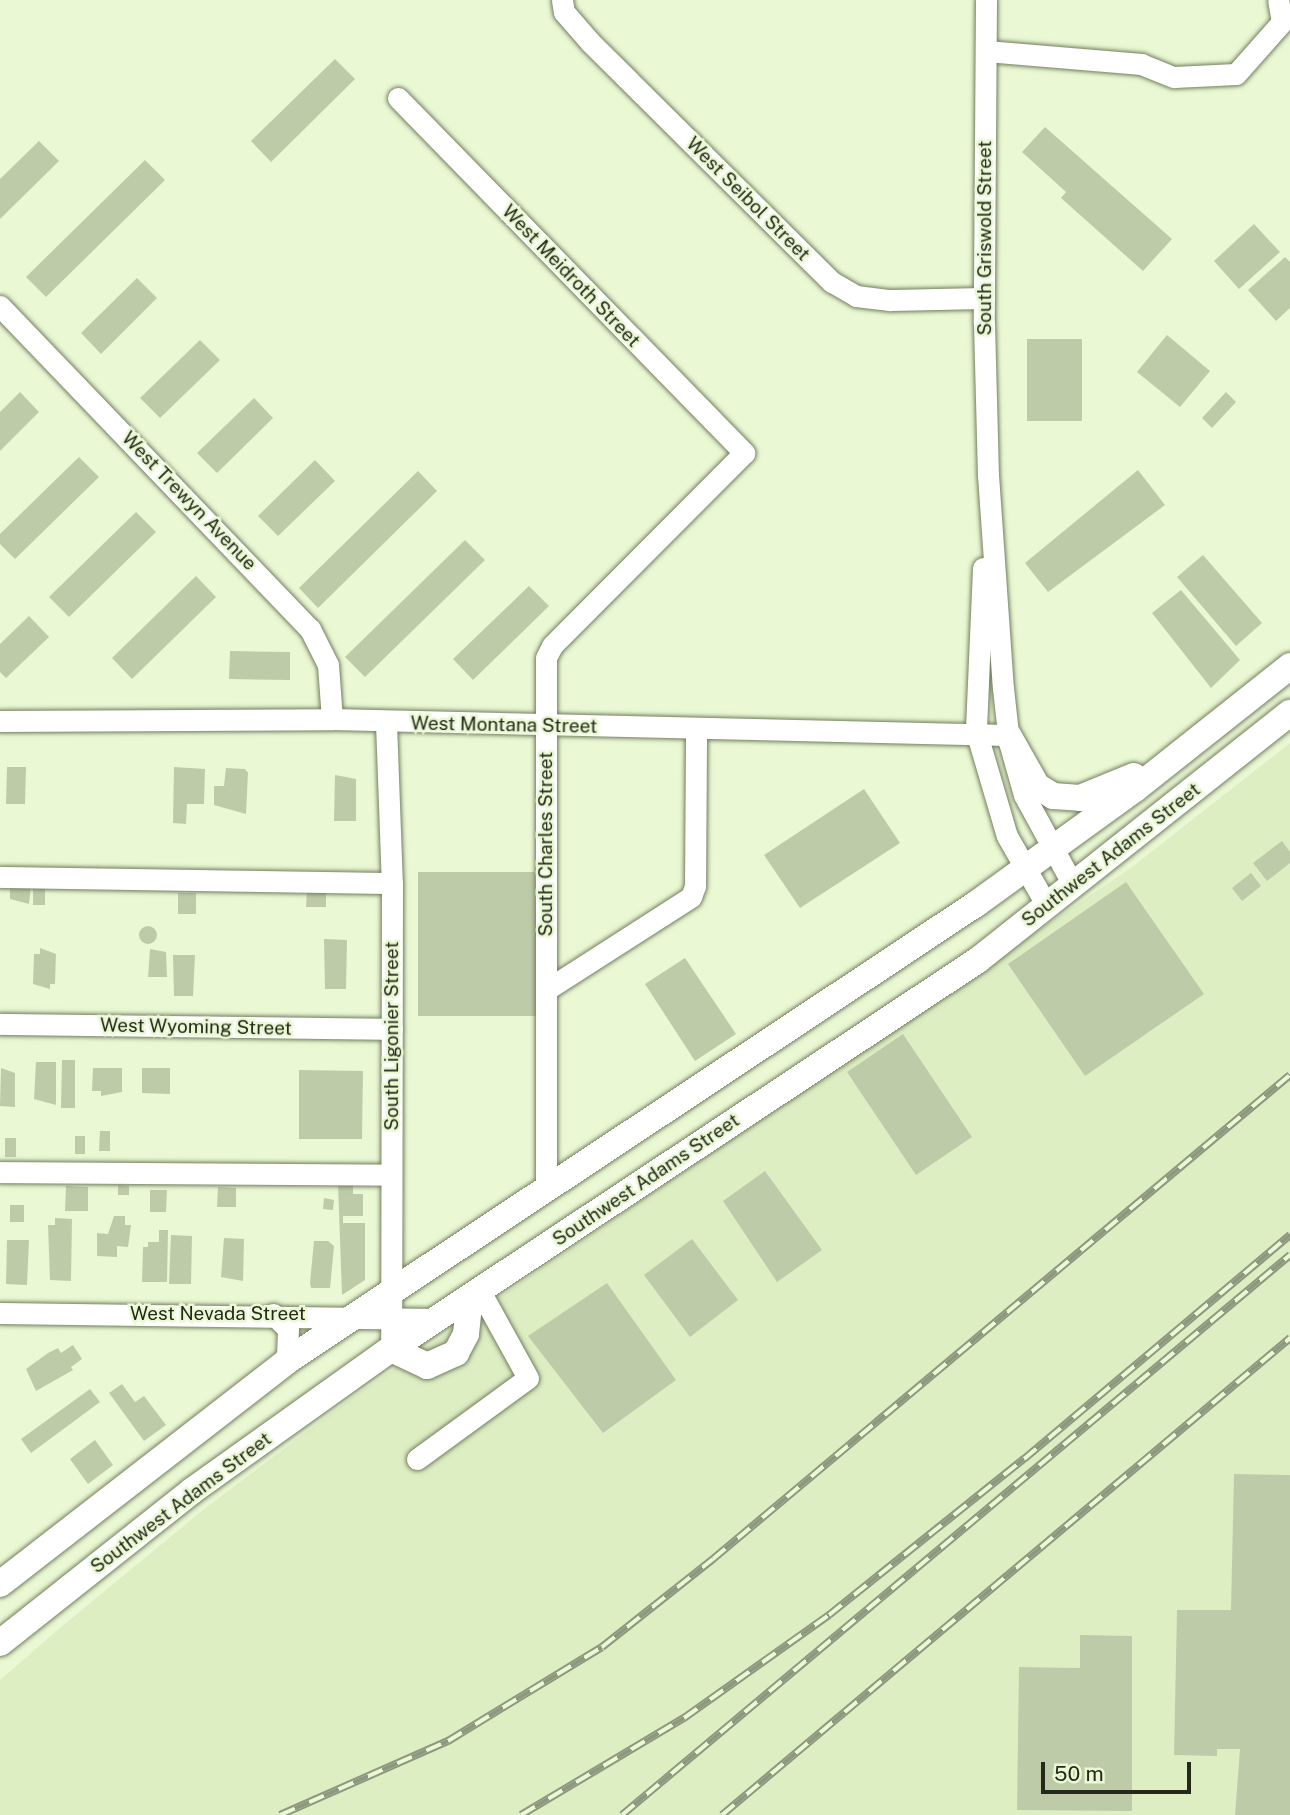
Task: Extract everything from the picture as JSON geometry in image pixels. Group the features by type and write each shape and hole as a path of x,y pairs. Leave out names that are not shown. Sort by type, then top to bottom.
{"main road":[{"name":"Southwest Adams Street","path":"0,1584 287,1361 357,1316 391,1305 546,1190 1053,850 1216,727 1290,666"},
{"name":"Southwest Adams Street","path":"0,1643 193,1489 391,1349 978,960 1290,713"},
{"path":"1008,735 1037,786 1053,796 1072,798 1124,782 1216,727"},
{"path":"391,1349 427,1366 456,1353 466,1334 475,1294"}],"street":[{"name":"West Seibol Street","path":"562,0 564,12 590,42 831,282 856,296 890,300 984,298"},
{"name":"South Griswold Street","path":"986,0 984,298 988,475 1008,735 1024,795 1073,884"},
{"path":"986,51 1141,64 1174,77 1236,74 1282,22 1279,0"},
{"name":"West Meidroth Street","path":"398,98 744,453"},
{"name":"West Trewyn Avenue","path":"0,306 310,629 328,665 332,719"},
{"name":"South Charles Street","path":"546,1190 546,658 552,646 744,453"},
{"name":"South Griswold Street","path":"988,475 976,731 995,808 1046,904"},
{"name":"West Montana Street","path":"0,721 332,719 387,723 545,726 976,731 1008,735"},
{"name":"South Ligonier Street","path":"387,723 392,883 391,1349"},
{"path":"546,990 691,897 695,886 696,728"},
{"path":"0,877 392,883"},
{"name":"West Wyoming Street","path":"0,1024 391,1029"},
{"path":"0,1172 391,1175"},
{"path":"417,1459 528,1378 475,1294"},
{"path":"391,1305 436,1319"},
{"name":"West Nevada Street","path":"0,1313 357,1316"},
{"path":"273,1314 288,1329 287,1361"}],"shaded area":[{"path":"1290,743 1290,1815 0,1815 0,1680 60,1628 204,1509 354,1396 1132,867"}],"building":[{"path":"335,59 355,79 271,162 251,141"},
{"path":"1045,127 1172,239 1143,271 1061,198 1066,192 1022,152"},
{"path":"39,141 59,161 0,219 0,179"},
{"path":"145,160 165,180 46,297 26,277"},
{"path":"1254,224 1280,252 1239,289 1214,261"},
{"path":"1285,257 1290,262 1290,308 1276,321 1248,290"},
{"path":"137,278 157,298 101,354 81,333"},
{"path":"1167,335 1210,371 1180,407 1137,372"},
{"path":"1027,339 1082,339 1082,421 1027,421"},
{"path":"200,340 220,360 160,418 140,398"},
{"path":"20,392 39,412 0,451 0,412"},
{"path":"1226,392 1236,402 1212,428 1202,418"},
{"path":"254,398 273,418 217,473 197,453"},
{"path":"79,457 99,477 15,559 0,544 0,534"},
{"path":"315,460 335,481 278,536 258,516"},
{"path":"1138,470 1165,505 1048,592 1025,563"},
{"path":"418,471 437,491 318,608 299,588"},
{"path":"136,512 156,532 69,617 49,597"},
{"path":"465,540 485,560 365,677 345,657"},
{"path":"1203,555 1262,623 1236,646 1177,577"},
{"path":"196,576 216,597 132,679 112,658"},
{"path":"529,586 549,606 473,680 453,659"},
{"path":"1181,590 1240,660 1211,688 1152,613"},
{"path":"29,616 49,637 6,678 0,672 0,644"},
{"path":"230,651 290,652 290,680 229,679"},
{"path":"7,767 26,767 25,804 6,804"},
{"path":"174,767 205,769 204,804 187,804 186,824 173,823"},
{"path":"226,768 245,769 248,773 246,814 214,805 214,786 224,786"},
{"path":"335,775 356,779 356,821 334,821"},
{"path":"864,789 900,843 800,908 764,855"},
{"path":"1282,841 1290,852 1290,863 1267,881 1253,863"},
{"path":"418,872 535,872 538,1016 418,1016"},
{"path":"1251,873 1261,886 1242,901 1232,888"},
{"path":"1126,882 1204,994 1085,1076 1008,964"},
{"path":"10,884 31,885 29,904 10,899"},
{"path":"33,888 45,888 45,905 33,905"},
{"path":"307,888 326,888 326,907 306,907"},
{"path":"178,893 196,893 196,914 178,914"},
{"path":"148,926 154,929 157,935 154,941 148,944 142,941 139,935 142,929"},
{"path":"324,939 347,940 346,989 325,989"},
{"path":"40,948 56,954 55,984 50,984 50,989 33,984 34,954 40,954"},
{"path":"150,949 166,952 167,977 148,977"},
{"path":"173,955 195,955 193,996 174,996"},
{"path":"685,958 736,1034 695,1061 645,984"},
{"path":"903,1034 972,1137 916,1175 847,1072"},
{"path":"62,1060 75,1060 75,1108 61,1108"},
{"path":"36,1062 56,1062 56,1105 34,1099"},
{"path":"1,1068 15,1073 15,1107 0,1106"},
{"path":"93,1068 122,1068 122,1092 101,1096 101,1091 92,1091"},
{"path":"142,1068 170,1068 170,1094 142,1093"},
{"path":"299,1070 363,1071 362,1139 299,1139"},
{"path":"100,1131 110,1131 110,1151 99,1151"},
{"path":"75,1136 85,1136 85,1154 75,1154"},
{"path":"5,1138 16,1138 16,1157 5,1157"},
{"path":"765,1171 822,1250 777,1282 723,1201"},
{"path":"338,1183 353,1183 353,1194 363,1194 363,1216 343,1216 343,1223 365,1223 365,1280 342,1295"},
{"path":"118,1185 129,1186 129,1195 118,1195"},
{"path":"66,1186 88,1187 88,1211 65,1211"},
{"path":"218,1187 236,1188 236,1207 217,1207"},
{"path":"150,1190 167,1190 166,1212 150,1212"},
{"path":"324,1198 334,1200 333,1210 323,1209"},
{"path":"10,1205 24,1205 24,1222 10,1222"},
{"path":"114,1216 125,1216 125,1225 131,1225 128,1247 117,1246 117,1257 97,1256 97,1233 108,1234"},
{"path":"55,1218 72,1219 71,1281 50,1280 48,1225 55,1225"},
{"path":"159,1230 168,1230 167,1282 142,1282 143,1247 148,1247 148,1242 159,1242"},
{"path":"171,1235 192,1236 191,1284 169,1284"},
{"path":"224,1238 244,1239 243,1281 221,1277"},
{"path":"692,1239 738,1300 690,1337 644,1275"},
{"path":"7,1240 29,1240 27,1285 6,1284"},
{"path":"314,1241 328,1241 334,1246 330,1288 311,1288"},
{"path":"607,1283 676,1380 603,1433 528,1336"},
{"path":"73,1345 82,1359 71,1367 73,1370 36,1391 26,1369 48,1353 58,1348 61,1353"},
{"path":"122,1384 135,1402 144,1396 166,1425 144,1441 109,1393"},
{"path":"90,1389 100,1402 31,1453 21,1439"},
{"path":"95,1440 113,1465 88,1484 70,1459"},
{"path":"1234,1474 1290,1475 1290,1815 1235,1815 1240,1749 1217,1749 1217,1756 1174,1755 1177,1610 1231,1610"},
{"path":"1080,1635 1132,1636 1132,1811 1017,1810 1019,1667 1080,1668"}],"railway":[{"path":"280,1815 448,1741 602,1647 713,1559 1290,1075"},
{"path":"521,1815 684,1718 829,1615 1024,1459 1290,1235"},
{"path":"622,1815 1290,1255"},
{"path":"722,1815 1290,1338"}]}
